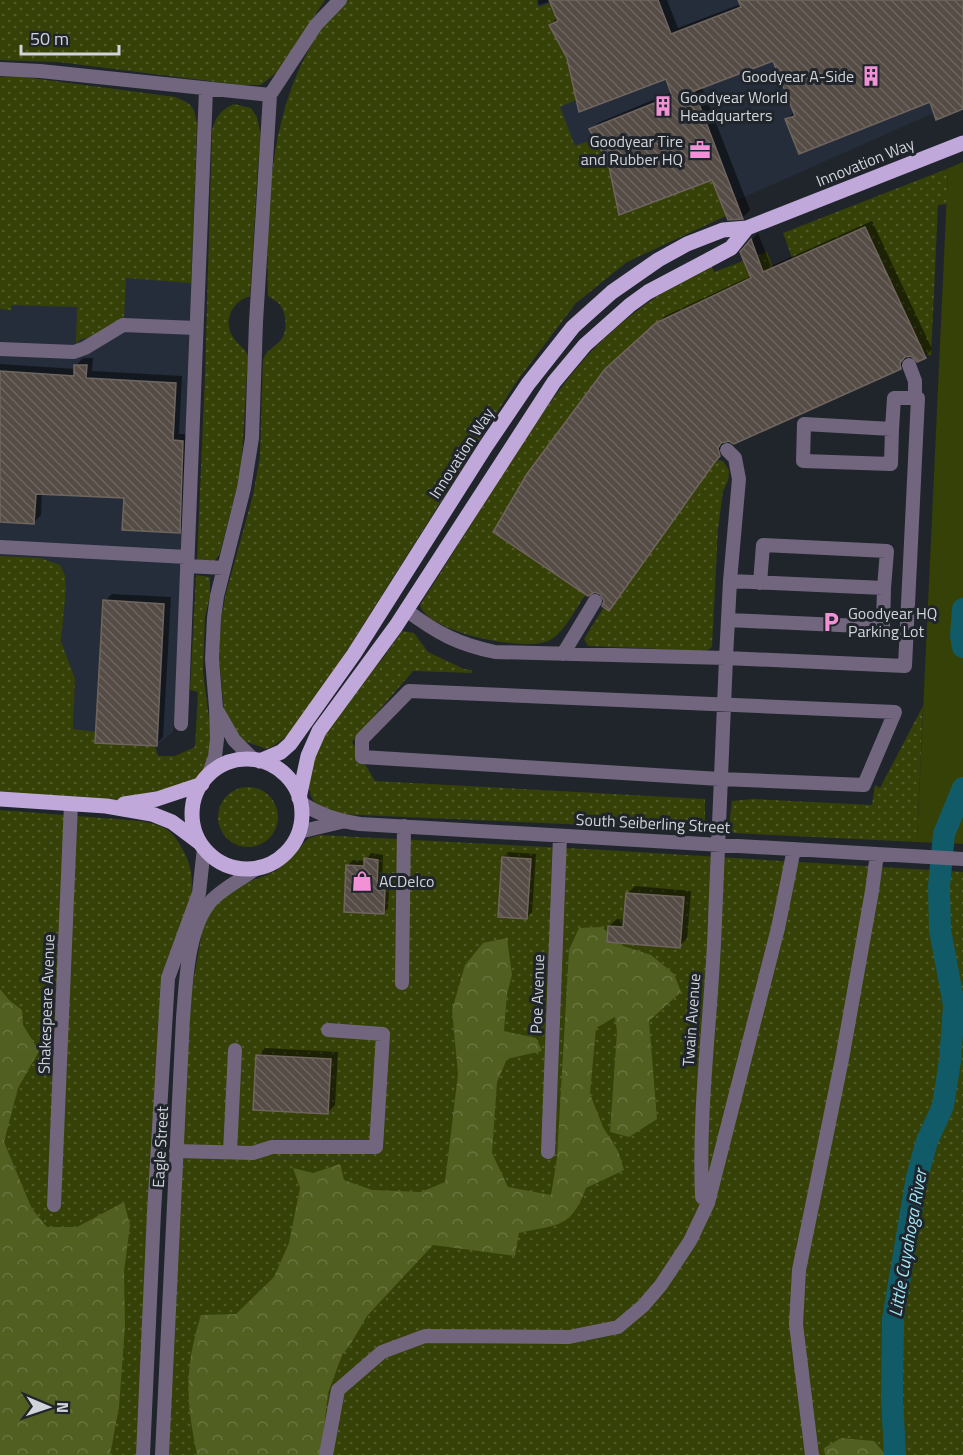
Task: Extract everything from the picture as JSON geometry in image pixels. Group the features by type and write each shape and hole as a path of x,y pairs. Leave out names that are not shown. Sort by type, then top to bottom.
{"main road":[{"name":"Innovation Way","path":"257,761 284,750 305,724 354,654 522,393 573,327 612,292 658,260 687,244 723,230 747,228 963,143"},
{"name":"Innovation Way","path":"300,801 308,756 319,731 406,610 554,382 585,345 609,322 648,292 731,248 747,228"},
{"path":"0,800 106,806 152,814 168,819 179,826 213,857 226,865 241,869 271,864 283,856 293,845 299,832 302,815 300,801 285,774 269,764 257,761 232,762 223,765 205,780 157,799 106,806"},
{"path":"203,846 195,831 193,814 195,798 205,780"}],"street":[{"path":"205,780 216,750 212,630 217,596 244,488 252,438 256,322 270,95 316,25 340,0"},
{"path":"0,69 40,71 270,95"},
{"path":"181,724 206,89"},
{"path":"0,350 74,352 123,325 196,328"},
{"path":"406,610 431,629 465,646 495,652 726,658 905,666 918,398 915,398 915,381 909,365"},
{"path":"892,429 804,424 803,461 891,464 894,398 915,398"},
{"name":"Twain Avenue","path":"702,1197 701,1126 715,921 730,581 739,479 735,458 727,450"},
{"path":"728,620 883,627 887,551 763,545 760,583"},
{"path":"0,547 187,562 224,568"},
{"path":"730,581 884,588"},
{"path":"563,654 595,601"},
{"path":"409,691 724,704 896,712 864,785 720,779 362,757 362,739 409,691"},
{"path":"216,708 229,733 257,761"},
{"name":"South Seiberling Street","path":"300,801 320,815 341,822 960,859"},
{"name":"Shakespeare Avenue","path":"54,1205 71,804"},
{"name":"South Seiberling Street","path":"299,832 341,822"},
{"path":"402,983 404,826"},
{"name":"Poe Avenue","path":"548,1152 560,836"},
{"name":"Eagle Street","path":"143,1455 168,978 199,893 203,846"},
{"path":"326,1455 338,1390 382,1352 425,1336 569,1338 618,1327 643,1306 662,1285 690,1240 708,1203 778,928 794,849"},
{"path":"812,1455 796,1324 799,1270 844,1048 877,854"},
{"name":"Eagle Street","path":"162,1455 185,991 195,933 205,910 213,900 257,868"},
{"path":"176,1150 253,1153 272,1147 376,1147 383,1034 328,1030"},
{"path":"230,1152 235,1050"}],"shaded area":[{"name":"Goodyear Tire and Rubber HQ","path":"493,0 963,0 963,100 636,245 598,277"},
{"path":"0,77 175,97 188,103 194,109 197,124 176,691 173,732 155,746 73,729 75,679 61,642 66,589 65,574 60,565 41,558 0,556"}],"green space":[{"path":"0,0 325,0 277,72 261,85 241,85 58,62 0,60"},
{"path":"344,0 537,0 538,7 550,3 558,21 549,25 567,58 576,100 560,107 575,146 594,139 608,162 619,215 713,179 728,215 627,262 576,303 517,381 312,706 287,736 267,749 244,741 237,735 224,711 219,659 221,618 253,495 260,456 263,360 282,338 285,329 285,319 280,305 268,296 269,217 277,139 287,102 301,66 319,32"},
{"path":"17,76 175,97 191,106 196,118 191,283 126,278 124,318 92,337 81,339 76,344 77,307 11,305 12,310 0,309 0,77"},
{"path":"234,104 251,108 257,117 261,137 250,296 234,307 229,318 233,337 248,356 241,472 220,553 214,562 197,562 212,131 220,114"},
{"path":"963,162 963,844 917,842 948,171 944,170"},
{"path":"944,170 948,171 947,204 938,205 931,356 923,352 865,227 793,260 783,233"},
{"path":"767,252 773,268 586,594 559,633 548,641 536,644 499,642 457,631 439,624 426,615 420,605 557,393 594,349 631,315 683,280 711,265 714,272"},
{"path":"719,460 723,461 729,470 728,481 723,491 718,529 712,647 706,651 588,646 584,639 604,607 714,463"},
{"path":"0,556 41,558 60,565 65,575 66,589 61,641 75,679 73,729 155,746 158,756 175,756 195,747 198,692 190,690 196,575 210,577 210,595 205,617 203,672 212,742 206,767 196,779 137,801 0,793"},
{"path":"402,631 414,633 428,652 464,669 472,670 472,673 413,671 352,742 375,781 705,799 705,825 702,830 338,814 316,805 308,783 319,738"},
{"path":"923,706 917,842 733,833 729,826 732,801 753,799 872,805 875,785 880,788"},
{"path":"248,787 265,792 273,800 278,817 273,834 265,842 248,847 231,842 223,834 218,817 223,800 231,792"},
{"path":"0,810 141,821 157,825 172,833 176,838 190,867 192,884 187,917 163,981 140,1455 0,1455"},
{"path":"320,835 963,872 963,1455 166,1455 191,995 203,925 214,903 229,890 276,871 309,838"},
{"path":"602,927 620,945 651,955 674,974 681,992 649,1021 657,1119 629,1137 610,1132 617,1032 615,1017 596,1028 590,1094 603,1127 618,1151 624,1170 586,1188 575,1211 562,1222 519,1233 515,1256 433,1245 367,1316 342,1355 328,1393 321,1455 197,1455 188,1385 195,1334 201,1315 236,1314 274,1277 289,1243 300,1188 293,1168 313,1173 340,1164 344,1180 372,1190 421,1192 445,1182 458,1074 452,1010 465,965 483,943 507,938 512,975 507,994 504,1031 536,1038 542,1051 507,1059 497,1082 492,1153 508,1187 551,1195 557,1158 569,950 579,928"},
{"path":"0,989 22,1010 23,1025 39,1051 18,1088 4,1142 32,1209 47,1227 77,1227 124,1202 130,1225 124,1272 125,1326 119,1407 110,1455 0,1455"},
{"path":"841,1438 874,1441 886,1455 825,1455 824,1448"}],"building":[{"name":"Goodyear Tire and Rubber HQ","path":"549,0 658,0 671,34 741,7 738,0 963,0 963,109 936,120 930,102 799,154 785,119 795,116 773,61 694,91 743,219 728,220 712,180 619,215 608,162 589,129 672,96 666,79 579,112 567,58 549,25 558,21"},
{"path":"865,227 926,358 917,362 911,356 905,357 900,363 901,369 734,444 729,441 721,443 718,448 720,456 609,611 602,606 604,601 600,594 595,592 588,596 493,532 527,474 605,369 656,323 751,278 740,252 751,239 763,272"},
{"path":"74,365 87,365 86,378 176,383 173,440 183,441 180,533 122,530 124,498 36,494 34,524 0,522 0,371 74,376"},
{"path":"103,600 164,604 157,746 95,743"},
{"path":"502,857 531,859 527,919 498,917"},
{"path":"364,858 378,860 377,890 385,890 384,914 344,912 346,865 364,866"},
{"path":"626,893 684,897 680,948 607,942 608,926 623,927"},
{"path":"256,1055 331,1059 328,1114 253,1110"}],"waterway":[{"name":"Little Cuyahoga River","path":"963,609 961,636 963,647"},
{"name":"Little Cuyahoga River","path":"895,1455 892,1398 893,1319 917,1177 927,1141 943,1106 950,1061 954,1005 940,930 939,886 944,834 963,788"}],"place":[{"name":"Goodyear A-Side","path":"871,76"},
{"name":"Goodyear World Headquarters","path":"663,106"},
{"name":"Goodyear Tire and Rubber HQ","path":"700,150"},
{"name":"Goodyear HQ Parking Lot","path":"831,622"},
{"name":"ACDelco","path":"362,881"}]}
